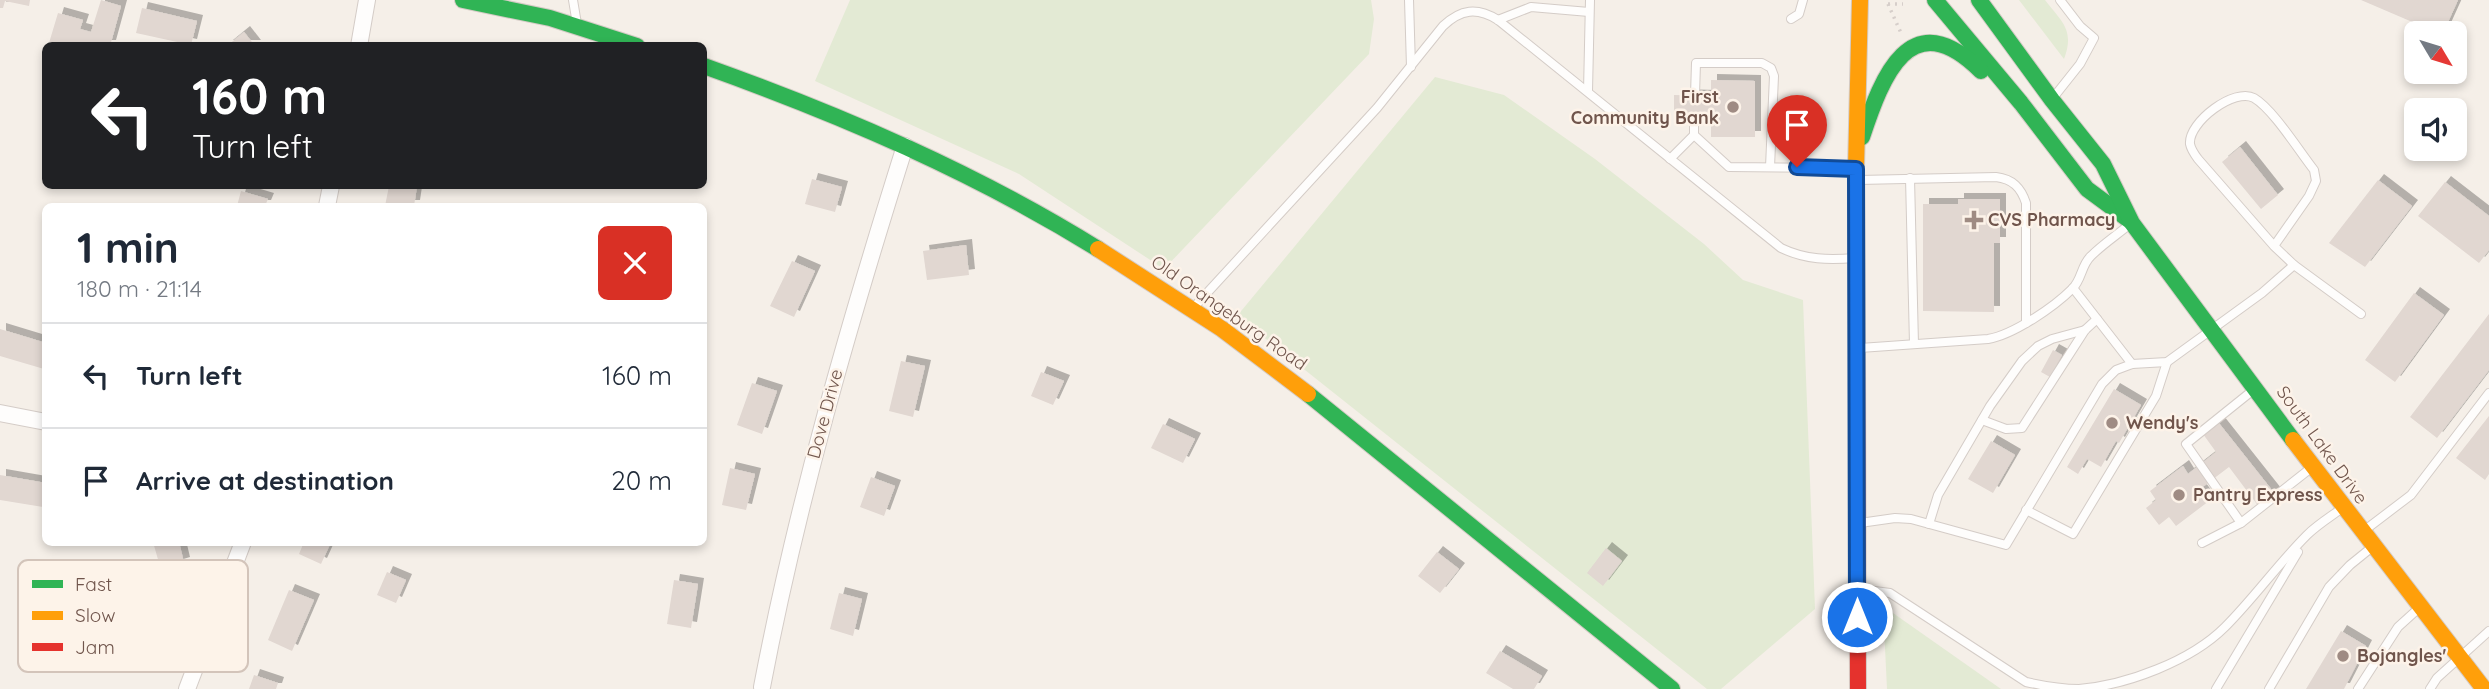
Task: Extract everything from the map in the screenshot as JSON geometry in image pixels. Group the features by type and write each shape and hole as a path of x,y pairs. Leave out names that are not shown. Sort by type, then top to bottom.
{"street":[{"path":"360,42 367,0"},
{"path":"463,0 550,18 625,42"},
{"path":"1856,689 1856,168 1860,0"},
{"name":"South Lake Drive","path":"1935,0 2021,103 2087,189 2132,223"},
{"name":"South Lake Drive","path":"1979,0 2103,164 2132,223 2343,507 2484,689"},
{"path":"1856,168 1886,73 1900,56 1919,45 1945,47 1961,53 2021,103"},
{"name":"Old Orangeburg Road","path":"707,67 905,146 1063,227 1193,308 1289,378 1672,689"},
{"name":"Dove Drive","path":"761,688 796,527 836,371 905,146"},
{"path":"0,413 42,421"},
{"path":"187,689 193,672"}],"lane":[{"path":"573,0 578,27"},
{"path":"1409,0 1411,67"},
{"path":"1588,91 1590,0"},
{"path":"1791,19 1799,14 1803,0"},
{"path":"2052,100 2080,64 2094,38 2080,26 2060,0"},
{"path":"1498,20 1531,7 1590,12"},
{"path":"1193,308 1377,108 1454,16 1472,10 1481,11 1498,20 1781,248 1807,258 1856,258"},
{"path":"1695,95 1696,63 1762,63 1771,68 1774,76 1770,167"},
{"path":"2274,246 2309,196 2316,181 2314,170 2264,106 2252,96 2239,96 2206,114 2193,132 2190,145 2197,159 2274,246 2361,314"},
{"path":"1670,159 1694,135 1695,119"},
{"path":"1694,135 1729,167 1856,168 1910,178 2005,178 2019,188 2026,203 2026,323"},
{"path":"1910,178 1914,344"},
{"path":"1856,348 1999,337 2026,323 2073,288 2084,264 2091,256 2132,223"},
{"path":"1857,523 1895,518 1929,524 2006,545 2102,384 2116,370 2132,364 2167,362 2262,293 2294,264"},
{"path":"2073,288 2132,364"},
{"path":"1982,419 2006,429 2022,428 2085,330 2097,319"},
{"path":"1929,524 1938,495 1982,419 2022,361 2038,346 2052,339 2085,330"},
{"path":"2026,510 2073,534 2156,396 2167,362"},
{"path":"2241,523 2186,444 2256,388"},
{"path":"2363,532 2411,495 2489,393"},
{"path":"2202,543 2241,523 2313,466"},
{"path":"1857,589 1890,593 2026,682 2052,688 2079,689 2140,675 2182,659 2206,644 2224,628 2308,534 2343,507"},
{"path":"2216,689 2308,534"},
{"path":"2269,689 2329,587 2350,565 2374,547"},
{"path":"2358,689 2398,627 2421,606"},
{"path":"2430,689 2437,678 2489,631"}],"path":[{"path":"1881,4 1903,4"},
{"path":"1888,4 1903,38"}],"green space":[{"path":"850,0 1371,0 1374,19 1369,54 1164,269 1019,174 815,81"},
{"path":"2019,0 2045,0 2057,14 2067,33 2064,59"},
{"path":"1435,77 1504,95 1595,159 1704,244 1743,280 1803,300 1815,609 1721,689 1707,689 1237,316"},
{"path":"1883,606 2001,689 1887,689"}],"building":[{"path":"0,0 30,0 29,6 5,1 3,8 0,8"},
{"path":"101,0 121,6 111,42 49,42 58,13 83,20 80,29 91,32"},
{"path":"2361,0 2458,0 2448,21 2410,21"},
{"path":"142,8 197,21 192,42 177,42 136,33"},
{"path":"244,32 252,42 232,42"},
{"name":"First Community Bank","path":"1711,80 1755,81 1755,137 1711,137 1711,119 1674,119 1674,95 1711,96"},
{"path":"2240,147 2278,195 2261,209 2222,162"},
{"path":"812,179 842,187 835,212 805,204"},
{"path":"2378,180 2412,206 2365,267 2329,243"},
{"path":"2445,182 2489,216 2489,250 2479,263 2418,216"},
{"path":"388,189 417,189 414,203 386,203"},
{"path":"241,191 268,199 266,203 238,203"},
{"name":"CVS Pharmacy","path":"1958,199 2000,199 2000,243 1994,243 1994,312 1923,311 1923,204 1958,204"},
{"path":"966,245 969,275 927,280 923,251"},
{"path":"792,261 815,271 794,317 770,306"},
{"path":"2414,293 2444,315 2395,382 2365,360"},
{"path":"2489,314 2489,370 2437,438 2410,417"},
{"path":"0,329 42,342 42,368 0,356"},
{"path":"2053,350 2062,355 2050,377 2041,372"},
{"path":"901,361 925,366 913,417 889,411"},
{"path":"1041,372 1064,381 1053,405 1031,396"},
{"path":"752,383 777,391 762,434 737,425"},
{"name":"Wendy's","path":"2114,389 2141,405 2119,443 2116,441 2101,467 2087,459 2078,474 2067,467"},
{"path":"2489,416 2489,474 2485,480 2456,458"},
{"path":"2218,422 2275,494 2259,507 2229,467 2200,489 2209,501 2176,526 2169,517 2159,525 2146,508 2156,500 2150,491 2183,466 2188,474 2216,452 2203,434"},
{"path":"1163,424 1195,439 1183,463 1151,448"},
{"path":"1991,441 2015,455 1993,493 1968,479"},
{"path":"730,468 755,474 746,510 722,505"},
{"path":"0,475 42,482 42,507 0,500"},
{"path":"871,477 895,486 884,516 860,507"},
{"path":"154,546 180,546 183,560 158,560"},
{"path":"302,546 329,546 321,564 299,554"},
{"path":"1606,548 1622,561 1603,586 1587,573"},
{"path":"1437,552 1459,569 1440,593 1418,576"},
{"path":"387,572 406,580 396,603 377,595"},
{"path":"674,580 698,584 691,628 667,624"},
{"path":"289,590 314,600 292,651 268,640"},
{"path":"839,593 862,599 853,636 830,629"},
{"name":"Bojangles'","path":"2341,631 2366,646 2344,689 2306,689"},
{"path":"1500,651 1542,676 1534,689 1513,689 1486,673"},
{"path":"254,675 278,683 276,689 249,689"}],"traffic: fast":[{"path":"463,0 550,18 625,42"},
{"path":"1935,0 2021,103 2087,189 2129,220"},
{"path":"1979,0 2103,164 2132,223 2293,440"},
{"path":"1862,137 1890,71 1902,55 1917,45 1935,43 1956,51 1981,71"},
{"path":"707,67 806,104 906,147 1003,195 1098,249"},
{"path":"1308,394 1672,689"}],"traffic: slow":[{"path":"1857,354 1856,168 1860,0"},
{"path":"1098,249 1222,329 1308,394"},
{"path":"2293,440 2484,689"}],"traffic: jam":[{"path":"1857,354 1858,689"}],"place":[{"name":"First Community Bank","path":"1733,107"},
{"name":"CVS Pharmacy","path":"1974,220"},
{"name":"Wendy's","path":"2112,423"},
{"name":"Pantry Express","path":"2179,495"},
{"name":"Bojangles'","path":"2343,656"}],"route":[{"path":"1797,167 1856,169 1857,617"}]}
